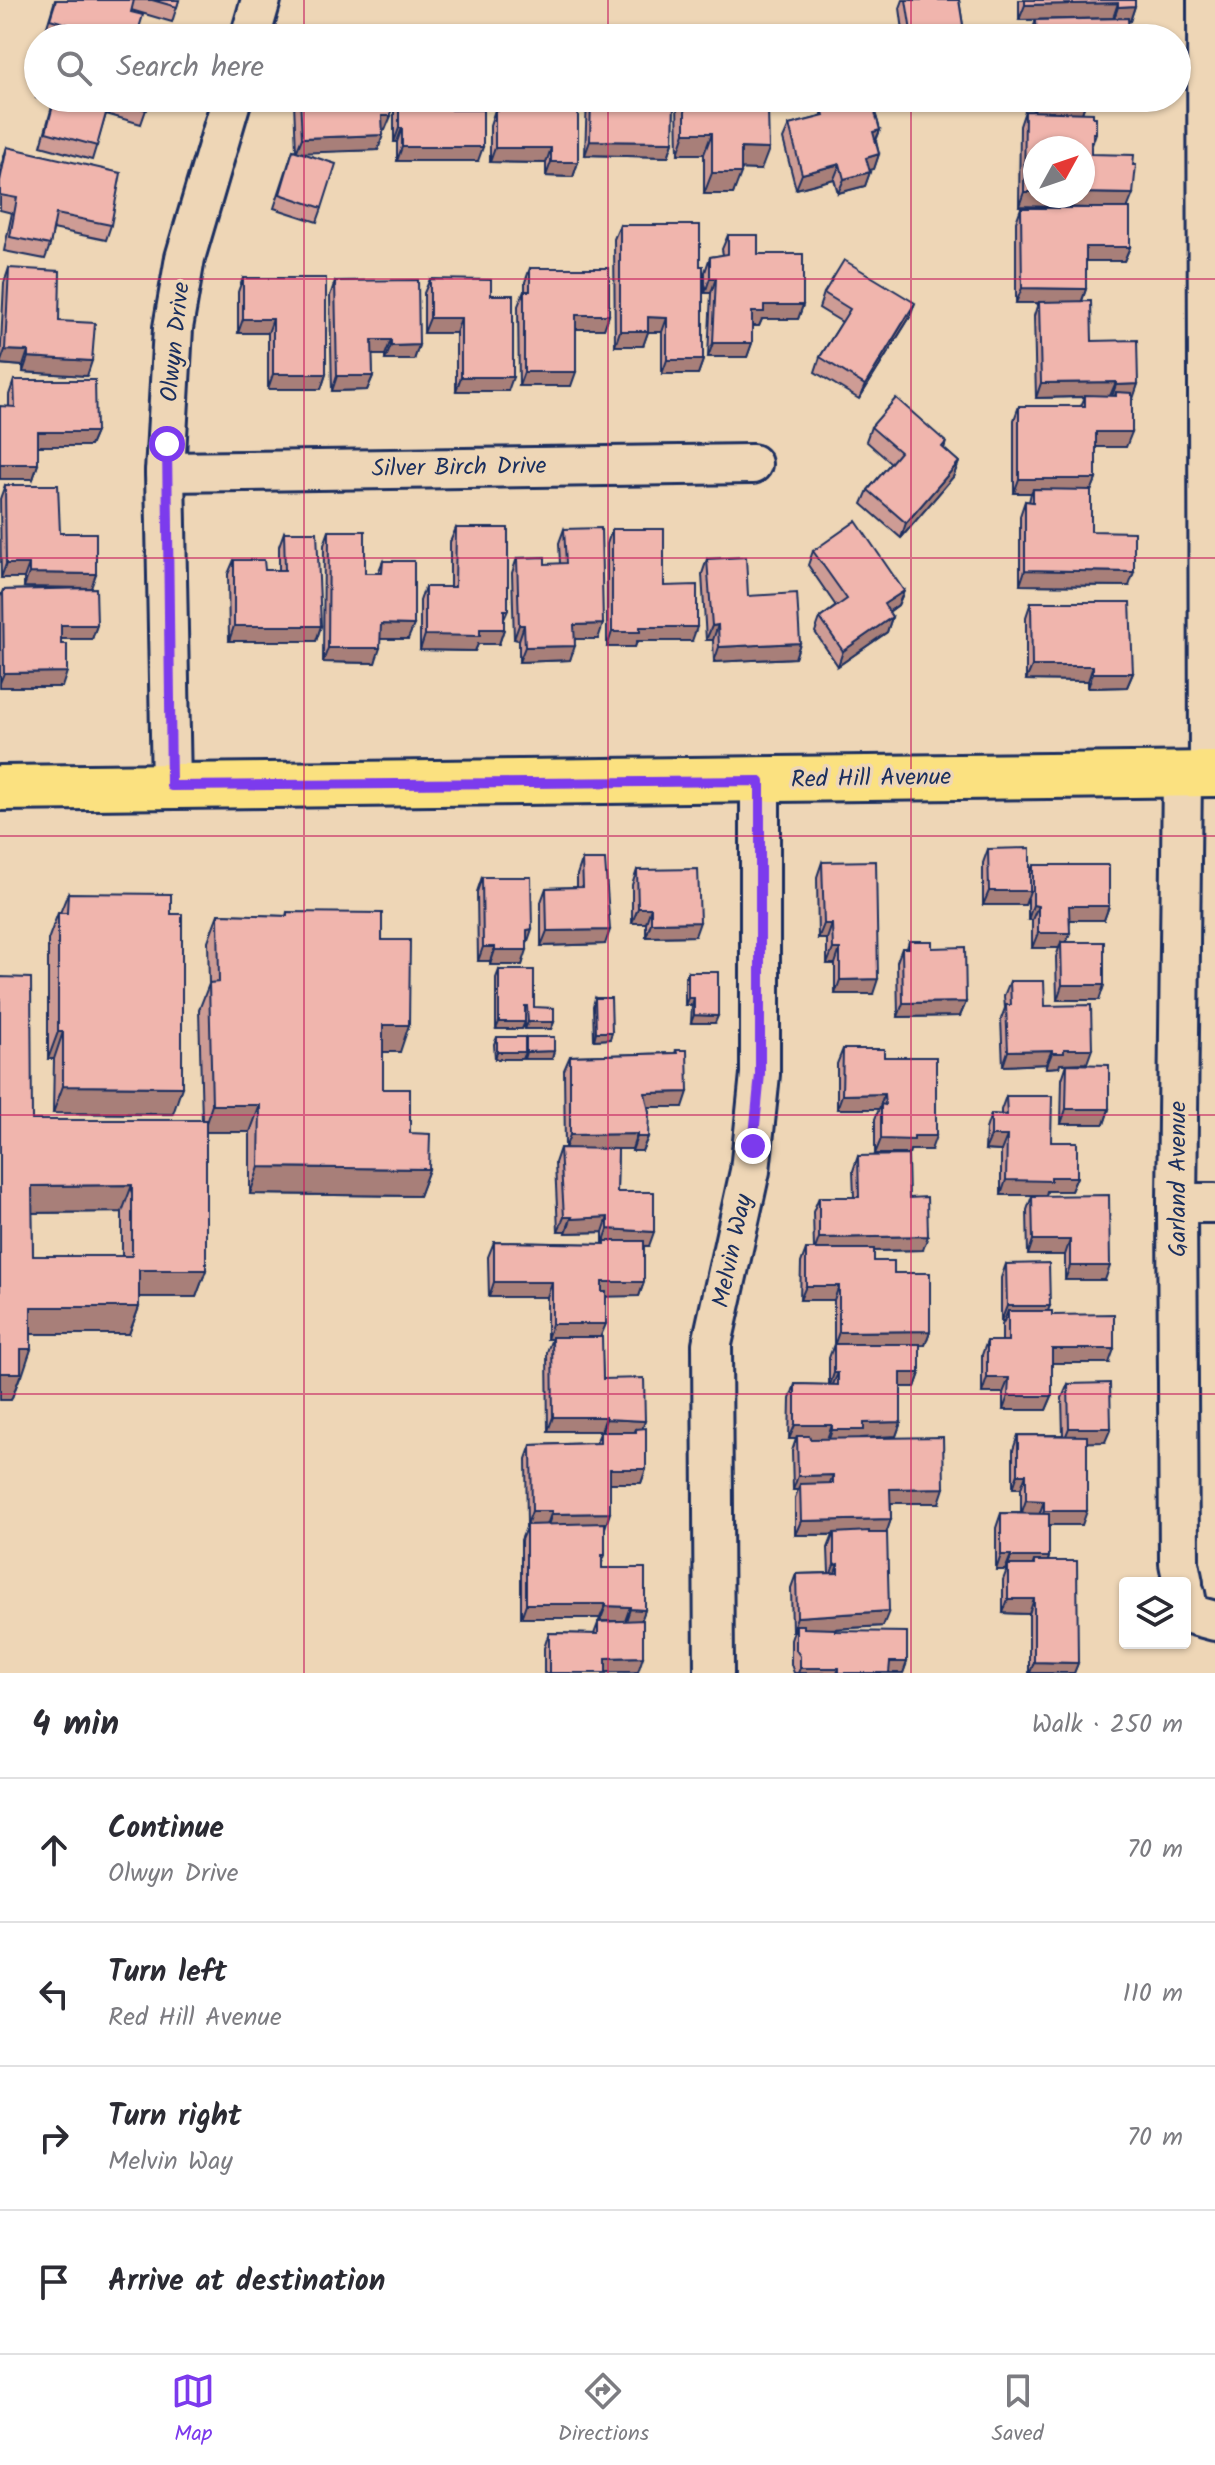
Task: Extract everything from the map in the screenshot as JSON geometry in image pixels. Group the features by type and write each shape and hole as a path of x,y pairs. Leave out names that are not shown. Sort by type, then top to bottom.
{"main road":[{"name":"Red Hill Avenue","path":"0,788 1202,775"}],"street":[{"path":"254,24 261,0"},
{"name":"Garland Avenue","path":"1193,1603 1179,1563 1177,1203 1202,775 1207,0"},
{"name":"Olwyn Drive","path":"171,786 165,472 173,328 185,258 228,112"},
{"name":"Silver Birch Drive","path":"165,472 752,464"},
{"name":"Melvin Way","path":"714,1673 712,1344 750,1171 760,1074 760,781"},
{"path":"1177,1203 1215,1203"}],"building":[{"path":"56,0 134,0 131,12 143,15 140,24 67,24 50,19"},
{"path":"152,0 179,0 177,7"},
{"path":"906,0 959,0 963,24 910,24"},
{"path":"1025,0 1135,0 1135,6 1118,7 1118,3 1025,5"},
{"path":"1128,18 1128,24 1036,24 1036,20"},
{"path":"51,112 106,112 97,146 46,132"},
{"path":"301,112 391,112 391,116 382,116 383,135 302,138"},
{"path":"399,112 483,112 483,147 402,147 402,128 399,128"},
{"path":"495,112 578,112 578,162 551,162 551,148 495,148"},
{"path":"591,112 674,112 673,142 590,141"},
{"path":"685,112 768,112 769,149 741,148 741,173 712,173 712,133 685,133"},
{"path":"823,112 875,112 880,130 873,132 879,154 866,158 870,172 844,179 840,164 802,174 789,125 824,116"},
{"path":"1025,112 1093,113 1096,133 1093,136 1025,136"},
{"path":"7,147 121,173 111,225 56,214 50,245 10,237 17,198 0,195"},
{"path":"293,150 336,164 322,208 280,194"},
{"path":"1095,154 1134,155 1133,194 1095,193"},
{"path":"1021,208 1130,208 1130,247 1086,247 1086,289 1022,288"},
{"path":"620,225 700,225 703,360 667,360 667,318 648,317 648,331 620,331"},
{"path":"728,235 758,235 758,254 803,254 803,305 764,305 764,312 752,312 752,343 713,343 716,278 710,278 710,257 728,254"},
{"path":"844,260 915,303 865,385 820,357 850,309 824,293"},
{"path":"9,268 60,271 59,321 95,323 92,361 28,357 28,351 5,350"},
{"path":"530,268 609,268 609,315 576,315 576,372 524,372 524,291 530,291"},
{"path":"243,278 326,278 326,374 273,374 273,319 243,319"},
{"path":"430,279 491,280 491,295 513,295 513,377 461,377 461,318 430,318"},
{"path":"418,280 419,345 391,346 391,340 372,340 373,376 337,376 335,281"},
{"path":"1091,301 1092,341 1137,340 1138,384 1041,383 1039,302"},
{"path":"14,380 95,380 96,432 38,432 38,464 0,464 0,406 15,407"},
{"path":"1116,392 1132,393 1132,432 1096,432 1096,479 1019,479 1019,406 1085,406 1085,395 1116,396"},
{"path":"896,398 946,442 942,447 959,462 906,523 868,490 900,452 871,427"},
{"path":"5,485 58,485 60,533 96,533 96,574 29,573 29,564 6,564"},
{"path":"1033,489 1091,490 1091,531 1134,532 1134,572 1025,570 1025,501 1033,502"},
{"path":"856,521 904,591 884,604 892,617 843,651 820,618 847,599 813,551"},
{"path":"456,528 508,528 508,610 504,610 504,629 480,629 480,636 425,635 425,587 455,587"},
{"path":"601,528 603,624 574,625 575,646 525,647 524,625 519,625 517,558 545,557 545,564 566,563 564,529"},
{"path":"612,529 664,529 664,586 697,585 697,627 640,627 640,632 612,632"},
{"path":"329,531 365,531 365,573 382,573 383,561 414,561 414,625 381,624 380,648 328,648"},
{"path":"284,532 317,532 321,626 234,626 234,560 264,560 265,570 285,570"},
{"path":"746,557 748,596 797,593 800,643 719,647 718,625 712,626 707,559"},
{"path":"96,588 97,625 61,625 61,644 67,644 67,672 4,673 3,590"},
{"path":"1031,602 1130,602 1133,673 1093,673 1093,666 1032,666"},
{"path":"1030,848 1030,891 989,891 988,849"},
{"path":"582,860 605,860 610,930 547,931 546,888 583,887"},
{"path":"876,861 878,979 840,980 840,949 833,949 832,924 824,924 822,862"},
{"path":"1033,865 1109,865 1109,906 1069,906 1070,933 1038,933 1038,906 1033,905"},
{"path":"698,869 700,922 651,923 651,908 638,908 637,870"},
{"path":"482,877 531,877 532,929 527,930 527,950 483,947"},
{"path":"68,893 171,894 171,914 182,914 182,1087 63,1086 63,1032 58,1032 58,913 67,913"},
{"path":"287,912 382,913 382,940 410,940 409,1025 383,1025 383,1089 410,1089 410,1133 430,1134 429,1169 259,1167 260,1105 212,1105 209,983 219,982 218,914 287,916"},
{"path":"909,941 932,941 932,948 965,947 966,1002 903,1003 902,948 909,948"},
{"path":"1061,942 1104,942 1104,985 1062,985"},
{"path":"499,970 534,970 534,1007 554,1008 554,1022 528,1022 525,1006 525,1022 499,1022"},
{"path":"688,972 718,972 718,1016 694,1015 694,998 688,998"},
{"path":"0,977 31,978 32,1120 206,1120 206,1270 139,1270 139,1307 31,1307 31,1349 21,1349 21,1373 0,1373","holes":["132,1185 132,1256 33,1256 32,1186"]},
{"path":"1010,981 1044,981 1045,1006 1091,1005 1092,1049 1064,1049 1064,1053 1052,1053 1052,1050 1008,1051 1006,1005 1011,1005"},
{"path":"595,998 611,998 612,1032 596,1032"},
{"path":"497,1037 525,1037 525,1052 497,1052"},
{"path":"526,1037 554,1037 554,1051 526,1052"},
{"path":"843,1049 884,1049 884,1057 936,1057 936,1136 914,1136 914,1140 881,1139 884,1094 842,1095"},
{"path":"676,1050 687,1050 688,1092 645,1093 649,1112 648,1137 637,1137 637,1134 570,1135 570,1056 677,1053"},
{"path":"1067,1064 1109,1065 1109,1109 1066,1109"},
{"path":"1006,1096 1052,1096 1051,1142 1077,1142 1077,1177 1051,1177 1051,1181 1006,1180 1007,1136 991,1136 991,1114 1007,1115"},
{"path":"560,1148 618,1149 617,1192 654,1192 654,1232 608,1229 608,1217 564,1217"},
{"path":"908,1155 909,1198 927,1197 928,1236 819,1238 819,1197 859,1197 858,1156"},
{"path":"1109,1195 1110,1266 1070,1266 1070,1240 1033,1240 1032,1196"},
{"path":"605,1241 644,1241 644,1282 602,1282 602,1292 606,1292 606,1324 552,1324 552,1282 494,1282 494,1242 605,1244"},
{"path":"806,1249 874,1249 874,1261 894,1261 894,1273 930,1273 930,1331 839,1332 839,1286 806,1286"},
{"path":"1049,1263 1050,1306 1007,1306 1006,1264"},
{"path":"1008,1311 1052,1311 1052,1315 1114,1314 1114,1349 1052,1349 1052,1396 1008,1396 1009,1378 987,1378 987,1341 1008,1341"},
{"path":"552,1337 602,1337 603,1379 644,1378 645,1421 553,1417"},
{"path":"834,1344 920,1344 920,1373 901,1373 901,1422 864,1423 864,1430 832,1430 832,1425 795,1425 795,1384 838,1385 838,1373 834,1373"},
{"path":"1110,1383 1111,1428 1069,1428 1068,1384"},
{"path":"646,1428 646,1469 610,1469 610,1513 552,1514 552,1511 532,1511 531,1445 600,1443 600,1432 636,1432 636,1429"},
{"path":"1018,1435 1087,1436 1087,1511 1044,1511 1044,1501 1026,1500 1026,1474 1018,1474"},
{"path":"797,1436 809,1436 810,1439 943,1437 944,1488 890,1489 891,1519 801,1521 800,1484 833,1483 833,1475 798,1476"},
{"path":"1001,1513 1049,1514 1049,1557 1001,1555"},
{"path":"605,1523 602,1568 645,1568 645,1610 606,1604 526,1604 526,1525"},
{"path":"834,1533 887,1533 889,1611 797,1617 796,1574 838,1573 838,1564 834,1565"},
{"path":"1034,1561 1077,1561 1078,1663 1034,1662 1034,1599 1008,1599 1008,1565 1034,1565"},
{"path":"643,1620 643,1657 606,1658 606,1673 549,1673 549,1633 598,1634 598,1622"},
{"path":"796,1625 835,1631 907,1632 907,1662 890,1662 889,1673 839,1673 839,1668 800,1668"}],"route":[{"path":"167,444 171,786 760,781 760,1074 753,1146"}]}
